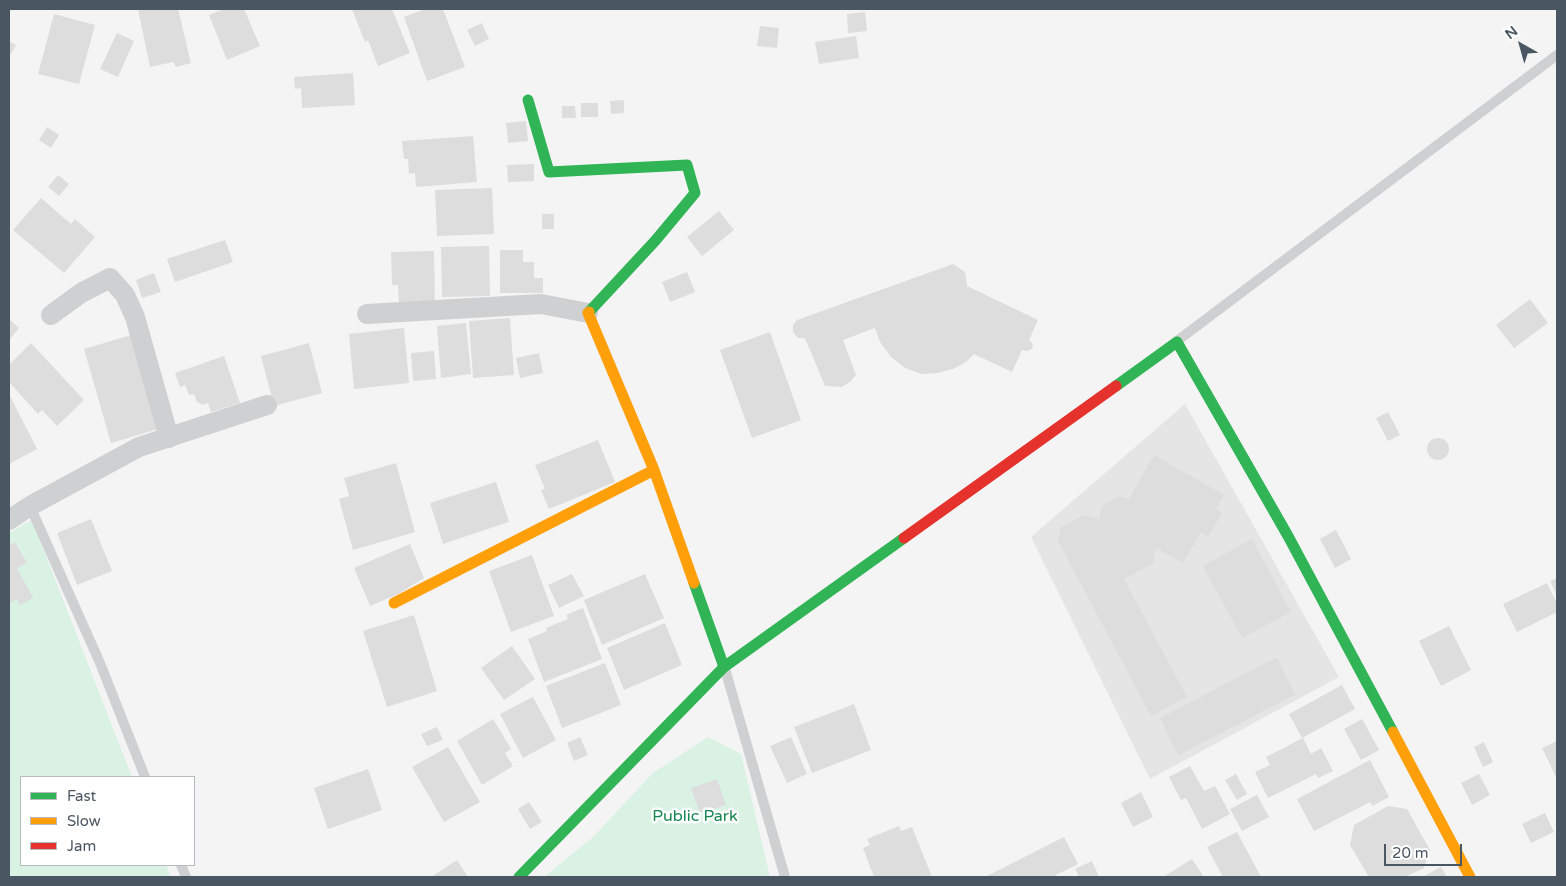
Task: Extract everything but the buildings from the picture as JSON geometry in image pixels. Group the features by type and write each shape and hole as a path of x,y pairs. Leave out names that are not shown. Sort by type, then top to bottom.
{"street":[{"path":"528,100 550,172 687,165 695,193 655,241 588,313"},
{"path":"51,315 81,293 110,278 125,295 135,317 169,438"},
{"path":"367,314 541,304 588,313"},
{"path":"588,313 654,470 724,667"},
{"path":"519,877 724,667 1176,342 1288,536 1470,877"},
{"path":"9,520 30,506 139,447 267,406"},
{"path":"394,604 654,470"}],"lane":[{"path":"1176,342 1557,55"},
{"path":"30,506 100,663 145,776"},
{"path":"724,667 785,877"}],"shaded area":[{"path":"1185,404 1339,677 1150,779 1031,537"}],"green space":[{"path":"32,520 132,776 20,776 20,866 166,866 171,877 9,877 9,533"},
{"name":"Public Park","path":"708,737 741,754 770,877 544,877 592,838 653,773"}],"traffic: fast":[{"path":"528,100 549,172 687,165 695,193 655,241 589,312"},
{"path":"1116,386 1177,342 1288,536 1393,732"},
{"path":"519,877 724,667 904,538"},
{"path":"694,583 724,667"}],"traffic: slow":[{"path":"589,312 654,470 694,583"},
{"path":"394,603 654,470"},
{"path":"1393,732 1470,877"}],"traffic: jam":[{"path":"904,538 1116,386"}]}
